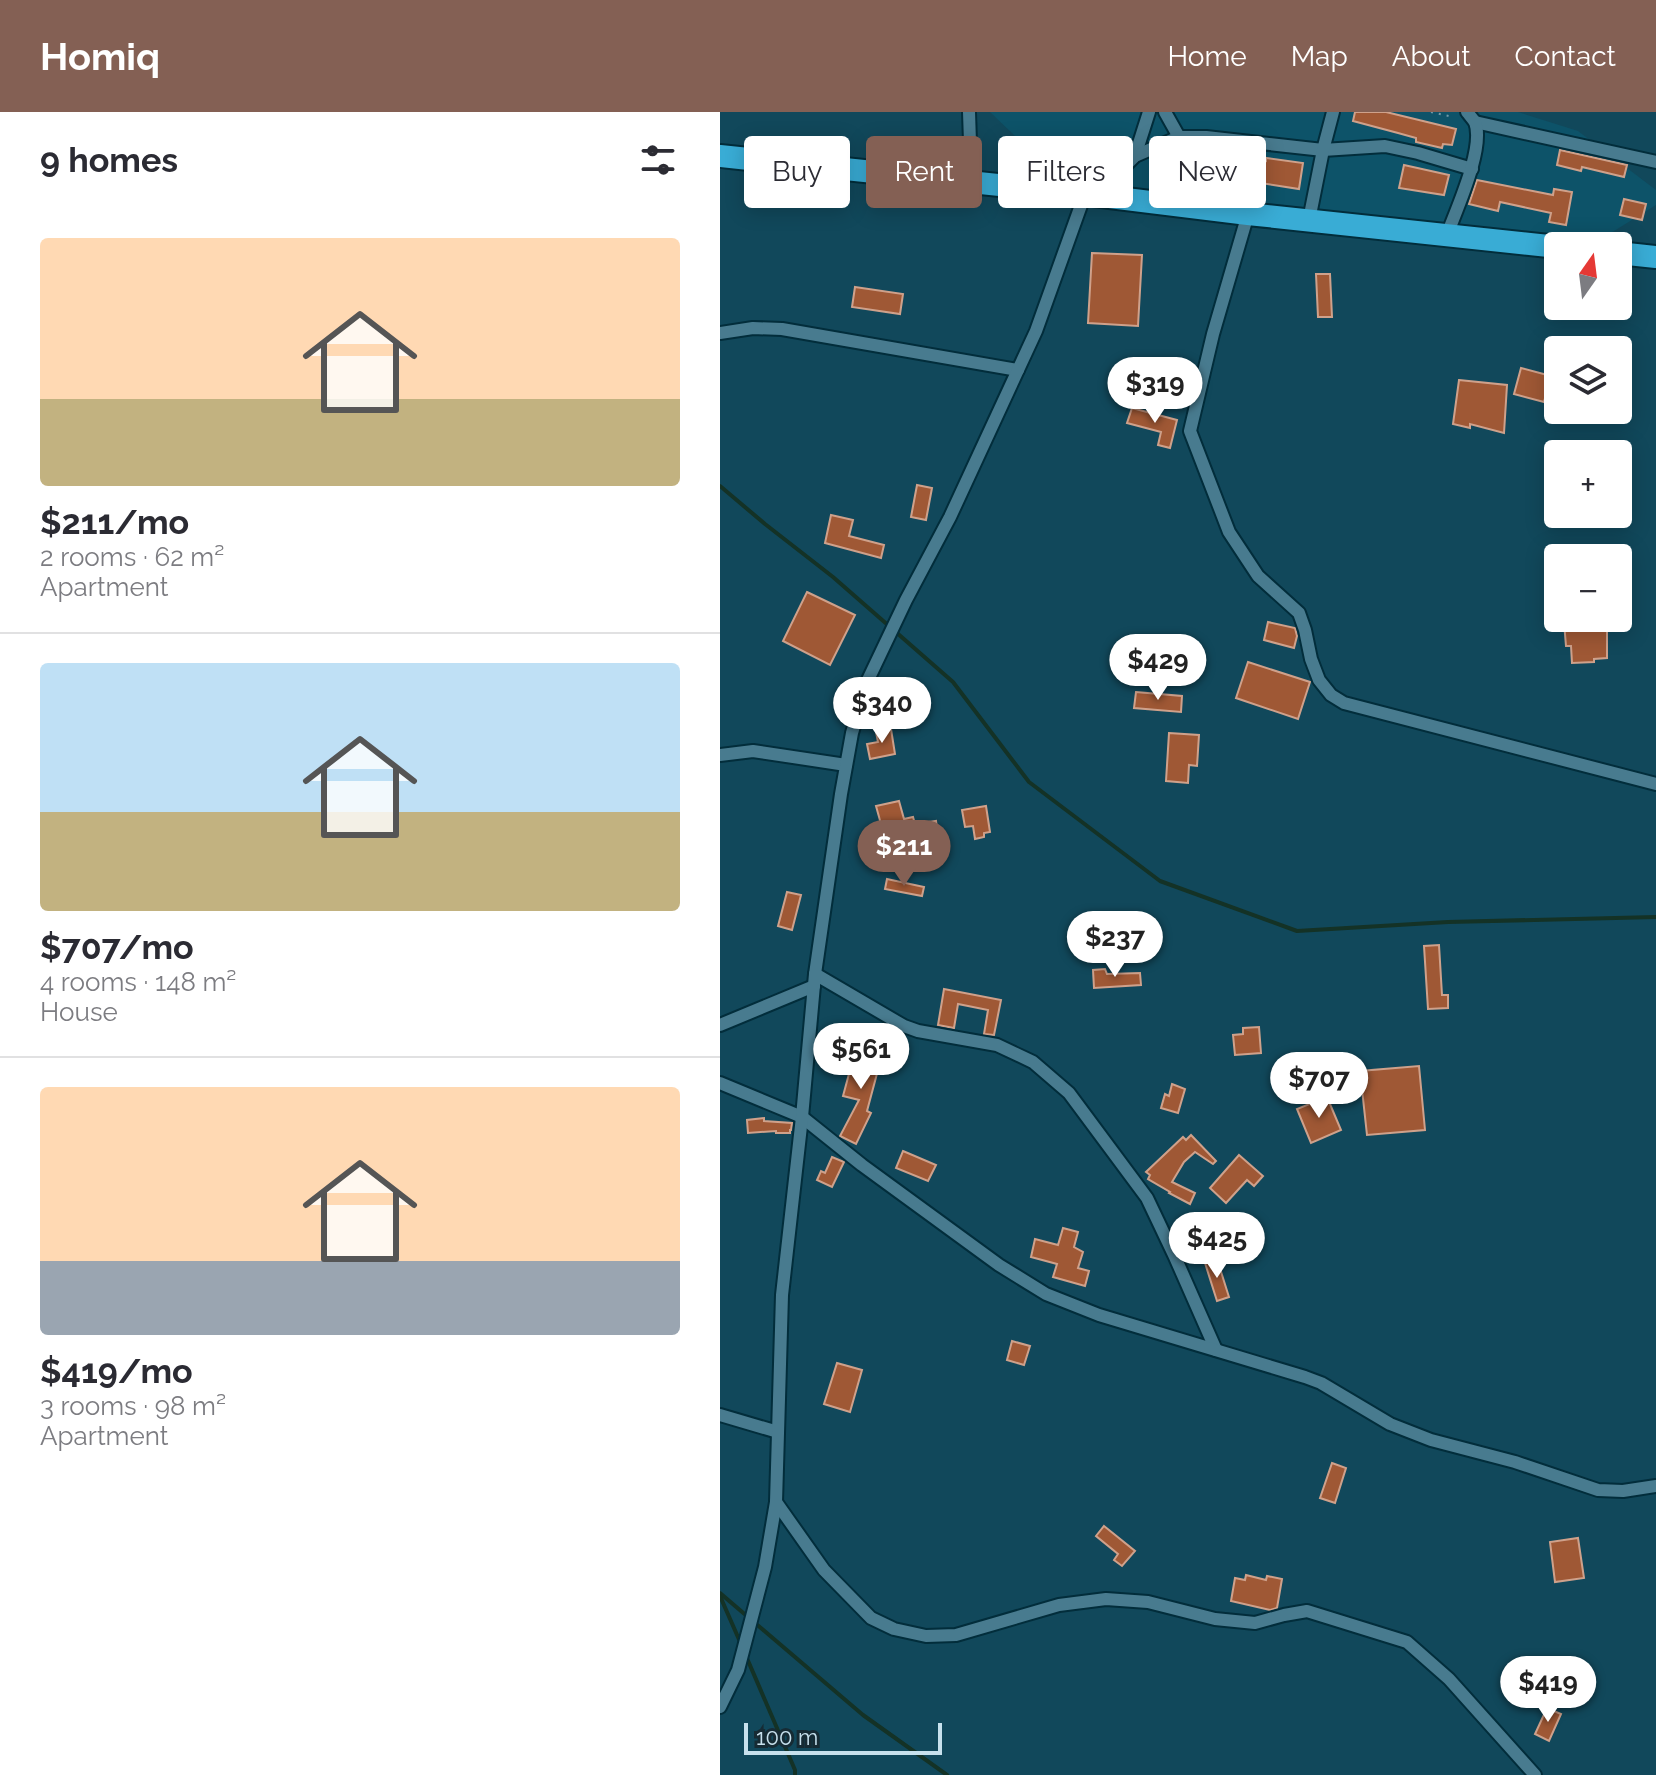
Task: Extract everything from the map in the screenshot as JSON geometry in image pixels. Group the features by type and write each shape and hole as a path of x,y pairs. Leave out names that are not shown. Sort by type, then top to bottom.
{"highway":[{"path":"720,156 866,172"},
{"path":"1133,200 1544,245"},
{"path":"1632,254 1656,257"}],"street":[{"path":"969,112 970,136"},
{"path":"1135,156 1149,112"},
{"path":"1165,112 1178,136"},
{"path":"1309,220 1333,112"},
{"path":"1447,235 1472,169 1476,148 1471,117 1656,162"},
{"path":"1266,144 1323,150 1385,146 1472,169"},
{"path":"1135,156 1149,150"},
{"path":"720,1707 738,1670 765,1567 776,1502 782,1295 815,980 852,733 867,682 950,517 1036,331 1085,208"},
{"path":"1248,214 1220,307 1190,431 1229,532 1258,576 1299,613 1319,680 1331,695 1344,703 1656,784"},
{"path":"720,333 753,328 782,329 1018,370"},
{"path":"720,755 753,751 846,765"},
{"path":"720,1025 815,980"},
{"path":"815,980 904,1026 997,1045 1033,1062 1069,1093 1147,1198 1216,1350"},
{"path":"720,1083 802,1117 999,1265 1046,1294 1099,1315 1321,1383 1390,1424 1431,1440 1515,1462 1598,1490 1623,1491 1656,1486"},
{"path":"720,1415 778,1432"},
{"path":"776,1502 824,1570 871,1618 894,1629 926,1636 956,1635 1059,1605 1106,1599 1148,1602 1215,1619 1255,1623 1307,1611 1407,1642 1449,1679 1535,1775"}],"path":[{"path":"1431,112 1471,117"}],"shaded area":[{"path":"990,112 1518,112 1578,131 1656,190 1656,205 1612,232 1497,230 1266,205 1266,136 1149,136 1149,191 1133,189 1133,136 1015,136"}],"building":[{"path":"1355,112 1386,112 1456,129 1452,145 1443,144 1442,148 1416,142 1416,138 1353,121"},
{"path":"1560,150 1627,165 1624,177 1582,167 1581,171 1557,165"},
{"path":"1266,158 1303,163 1299,189 1266,184"},
{"path":"1404,165 1449,175 1444,195 1399,188"},
{"path":"1477,180 1553,195 1554,189 1572,192 1566,225 1549,222 1551,213 1500,202 1498,211 1469,204"},
{"path":"1624,199 1646,204 1642,220 1620,215"},
{"path":"1092,253 1142,255 1138,326 1088,323"},
{"path":"1316,274 1330,274 1332,317 1318,317"},
{"path":"855,287 903,294 900,314 852,307"},
{"path":"1521,368 1544,374 1544,402 1514,394"},
{"path":"1459,380 1507,385 1504,433 1470,424 1470,428 1453,424"},
{"path":"1132,408 1177,420 1170,448 1158,445 1161,432 1127,423"},
{"path":"917,485 932,488 926,520 911,517"},
{"path":"831,515 853,520 849,536 884,545 881,558 825,543"},
{"path":"807,592 855,615 830,665 783,641"},
{"path":"1268,622 1295,628 1294,648 1264,640"},
{"path":"1565,632 1607,632 1607,658 1572,663 1571,646 1566,646"},
{"path":"1248,662 1310,682 1298,719 1236,698"},
{"path":"1136,692 1182,696 1181,712 1134,708"},
{"path":"891,729 895,754 870,759 867,744 878,742 876,732"},
{"path":"1169,733 1199,735 1197,766 1189,765 1188,783 1166,781"},
{"path":"899,801 904,819 913,817 915,824 936,821 937,828 933,829 936,833 930,834 932,850 921,852 918,833 886,842 876,806"},
{"path":"986,806 990,832 975,839 973,826 965,827 962,810"},
{"path":"887,879 924,887 922,896 885,889"},
{"path":"787,892 801,895 792,930 778,926"},
{"path":"1439,945 1442,995 1448,995 1448,1008 1428,1009 1424,946"},
{"path":"1105,969 1107,974 1140,973 1141,985 1094,988 1093,970"},
{"path":"944,989 1001,1000 994,1035 984,1034 988,1010 958,1004 954,1028 938,1025"},
{"path":"1259,1027 1261,1053 1235,1055 1233,1035 1243,1034 1243,1028"},
{"path":"856,1048 882,1055 867,1111 871,1113 856,1144 840,1136 859,1100 843,1096"},
{"path":"1419,1066 1425,1130 1367,1135 1360,1071"},
{"path":"1172,1084 1185,1089 1178,1113 1161,1108"},
{"path":"1327,1097 1341,1130 1311,1143 1297,1109"},
{"path":"764,1118 764,1121 792,1123 790,1133 748,1133 747,1120"},
{"path":"1191,1135 1216,1161 1213,1164 1195,1152 1184,1162 1172,1182 1195,1193 1190,1204 1148,1179 1150,1175 1146,1172 1183,1137 1186,1140"},
{"path":"903,1151 936,1165 928,1181 896,1168"},
{"path":"1239,1155 1263,1176 1254,1186 1247,1180 1226,1203 1210,1188"},
{"path":"832,1157 844,1162 832,1187 817,1180 821,1171 825,1173"},
{"path":"1063,1228 1078,1232 1074,1247 1083,1252 1078,1268 1089,1271 1085,1286 1053,1277 1057,1264 1031,1257 1035,1239 1058,1245"},
{"path":"1217,1259 1229,1297 1217,1301 1205,1263"},
{"path":"1012,1341 1030,1346 1024,1365 1007,1360"},
{"path":"837,1363 862,1370 850,1412 824,1404"},
{"path":"1332,1463 1346,1468 1335,1503 1320,1498"},
{"path":"1104,1526 1135,1551 1122,1566 1114,1560 1118,1554 1096,1536"},
{"path":"1578,1538 1584,1578 1555,1582 1550,1542"},
{"path":"1246,1575 1266,1580 1267,1576 1282,1579 1277,1608 1270,1610 1231,1601 1235,1578 1245,1580"},
{"path":"1547,1708 1561,1714 1549,1741 1535,1734"}],"waterway":[{"path":"720,486 833,577 953,682 1029,782 1160,881 1297,931 1448,922 1656,917"},
{"path":"720,1593 748,1617"},
{"path":"720,1596 741,1644"},
{"path":"755,1623 863,1715 947,1775"},
{"path":"746,1656 795,1775"}]}
